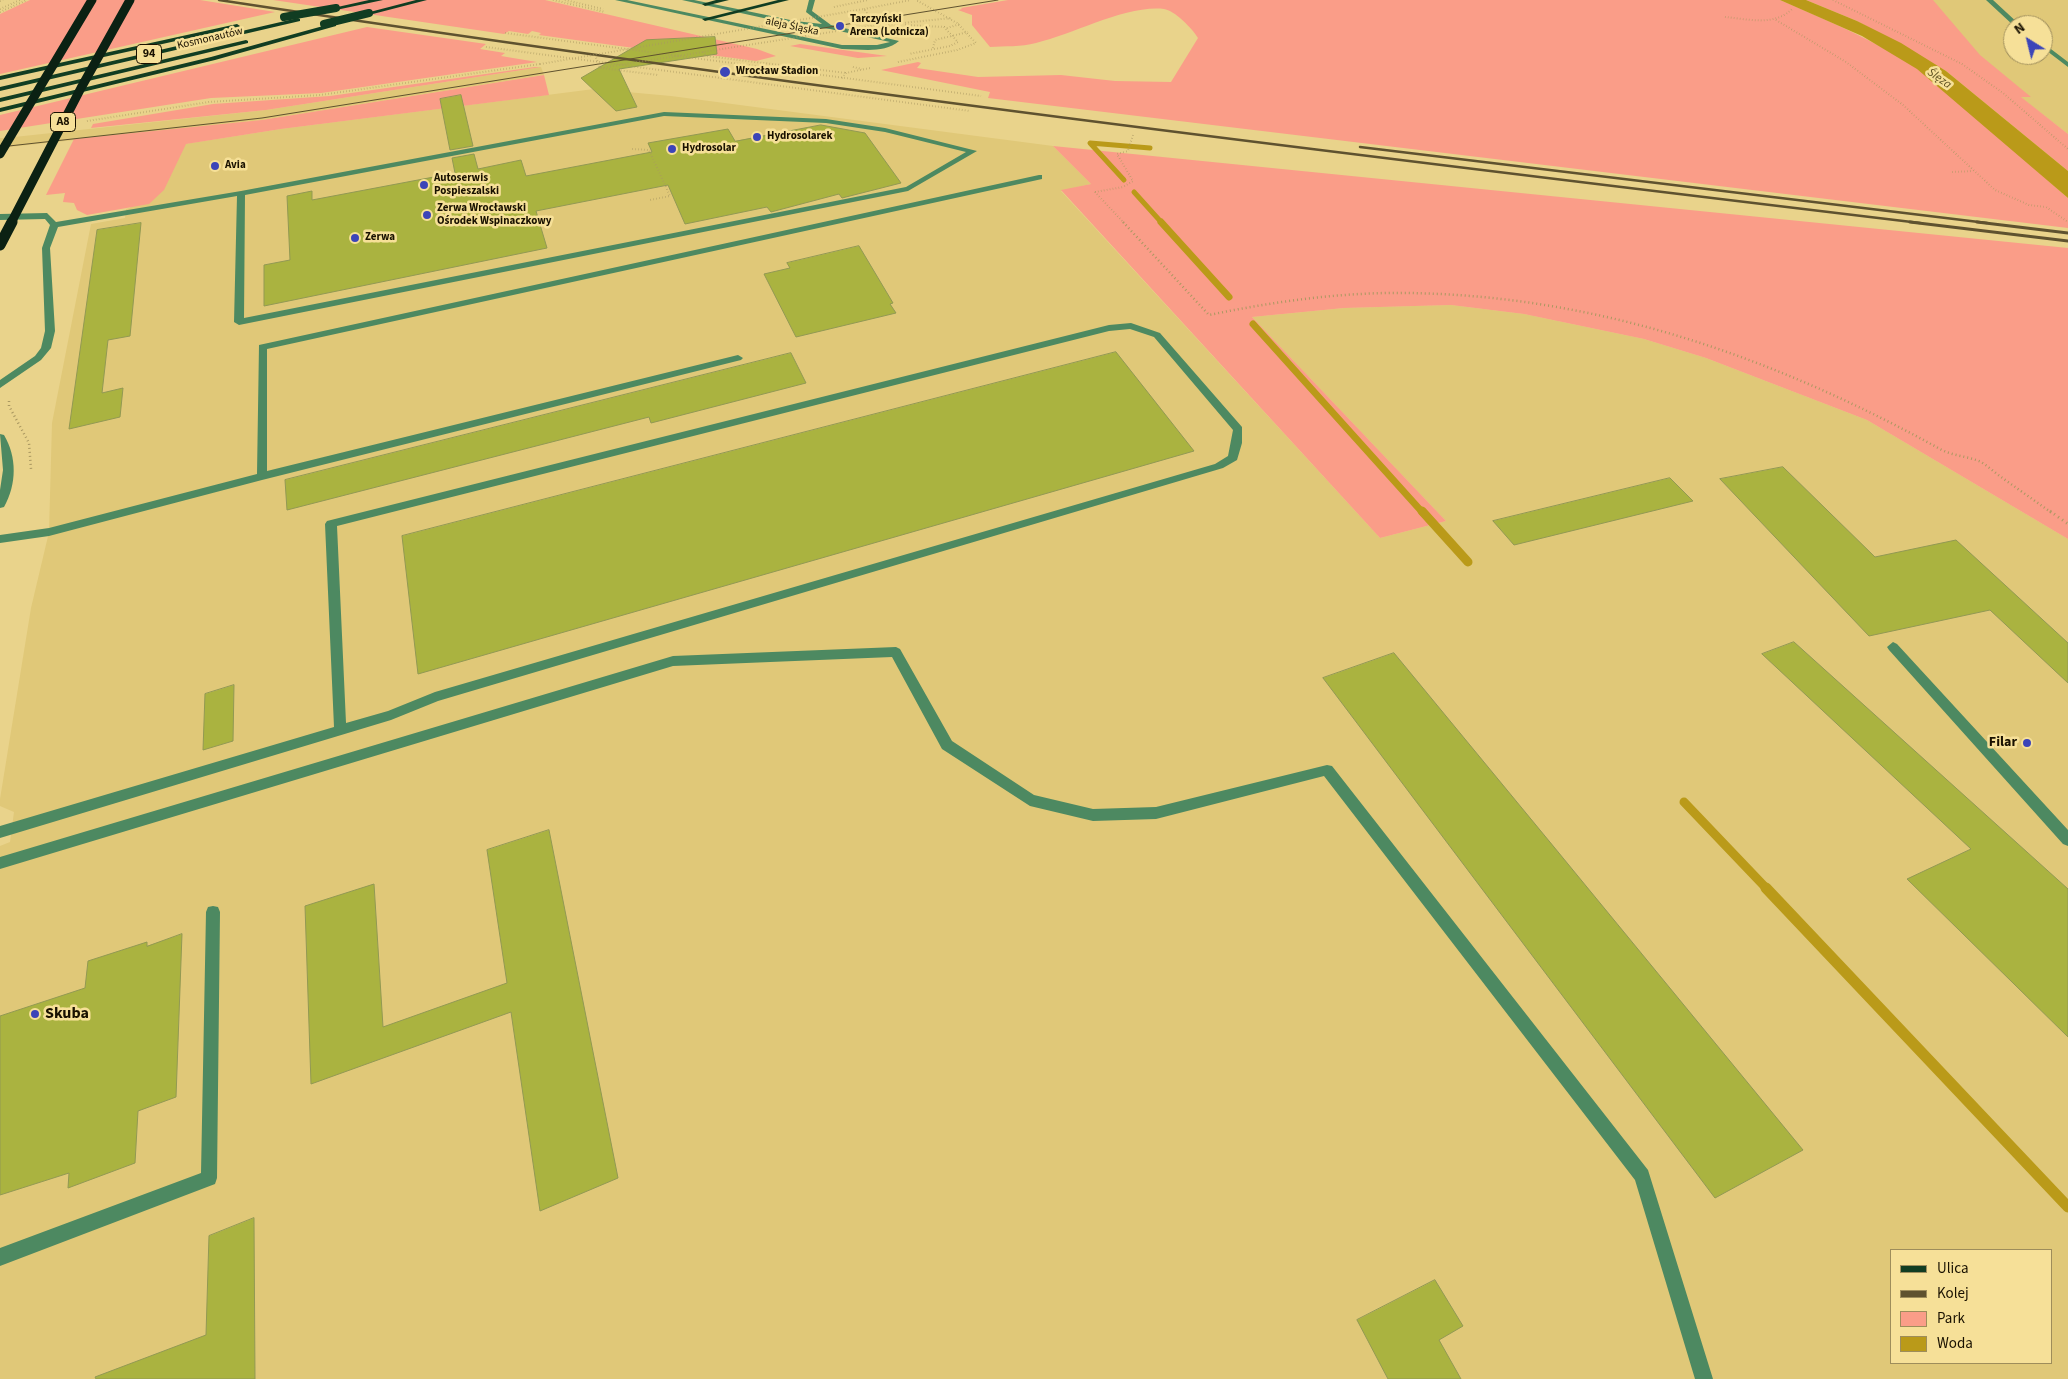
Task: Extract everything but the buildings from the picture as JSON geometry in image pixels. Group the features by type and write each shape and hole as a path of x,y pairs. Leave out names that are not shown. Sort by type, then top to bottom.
{"highway":[{"path":"0,154 92,0"},
{"name":"A8","path":"0,245 81,88 130,0"}],"main road":[{"name":"Kosmonautów","path":"0,89 298,20 339,8 381,0"},
{"path":"0,110 213,59 371,13 424,0"},
{"path":"705,4 726,0"},
{"path":"705,19 786,0"},
{"path":"0,78 212,30 339,8"},
{"name":"Kosmonautów","path":"0,100 371,13"}],"street":[{"name":"aleja Śląska","path":"618,0 842,46 878,47 890,45 896,41 830,27 795,23 685,0"},
{"path":"812,0 809,12 830,27"},
{"path":"1989,0 2006,15"},
{"path":"705,4 705,19"},
{"path":"2053,54 2068,65"},
{"path":"54,224 240,193 664,114 826,121 885,130 973,151 908,189 239,322 240,193"},
{"path":"262,476 262,347 1039,177"},
{"path":"0,217 47,216 54,224"},
{"path":"0,385 38,358 46,348 50,331 46,248 54,224"},
{"path":"0,832 391,715 435,697 1219,466 1233,458 1238,429 1157,335 1131,326 1109,328 332,524 340,729"},
{"path":"0,539 49,532 262,476 738,358"},
{"path":"0,437 7,451 10,470 0,504"},
{"path":"1893,647 2068,840"},
{"path":"0,863 673,661 896,652 947,745 1030,800 1093,815 1156,813 1327,770 1642,1176 1704,1379"},
{"path":"0,1257 209,1178 213,912"}],"path":[{"path":"0,11 20,0"},
{"path":"0,11 27,0"},
{"path":"837,0 834,7 868,0"},
{"path":"841,6 844,0"},
{"path":"87,122 231,99 320,95 540,64 864,10 911,0"},
{"path":"890,64 957,50 976,43 968,32 952,18 916,0"},
{"path":"1834,0 1962,64 2003,93 2068,149"},
{"path":"1725,17 1776,20 1788,15 1793,8"},
{"path":"864,10 876,25"},
{"path":"600,68 876,25 952,18"},
{"path":"1776,20 1846,62 1903,105 1974,171 2002,194 2029,205 2046,207 2068,222"},
{"path":"911,26 947,28 960,24"},
{"path":"906,54 954,45 958,42 947,28"},
{"path":"933,48 935,40 968,32"},
{"path":"505,33 981,96"},
{"path":"486,47 970,111"},
{"path":"703,52 706,56 846,73 871,68"},
{"path":"595,55 600,68"},
{"path":"760,68 765,63"},
{"path":"600,68 658,75"},
{"path":"842,78 846,73"},
{"path":"1133,135 1128,151 1117,154 1133,181 1123,187 1095,192 1209,316 1258,305 1320,297 1388,293 1474,297 1528,303 1602,316 1730,352 1796,377 1850,401 1945,452 1978,462 2068,524"},
{"path":"632,148 649,150 670,196 650,200"},
{"path":"1952,172 1974,171"}],"shaded area":[{"path":"1923,0 2068,0 2068,134 2020,97"},
{"path":"541,67 544,75 262,120 0,148 0,138 266,110"},
{"path":"594,89 671,96 1053,146 1091,184 1061,191 1380,538 1446,521 1252,317 1344,308 1451,305 1524,314 1644,339 1706,358 1867,420 2068,539 2068,1379 0,1379 0,846 10,842 14,812 0,806 0,799 31,608 49,532 52,423 91,224 125,218 126,209 130,208 140,151 281,129"}],"green space":[{"path":"30,0 200,0 275,12 0,74 0,14"},
{"path":"273,0 545,0 757,49 776,56 756,61 710,55 700,57 539,35 541,33 532,31 528,34 509,31 504,34"},
{"path":"1008,0 1780,0 1867,39 1901,58 1937,82 2068,198 2068,228 988,98 990,92 881,70 918,62 921,63 917,68 978,77 1061,75 1115,81 1171,82 1198,38 1188,25 1168,10 1149,9 1133,11 1036,43 1019,46 990,47 972,25 972,15 958,10"},
{"path":"1806,0 1933,0 1980,55 2031,97 2021,97 2068,134 2068,171 1946,71 1857,21"},
{"path":"367,27 486,44 480,49 505,53 501,56 537,62 321,93 211,98 0,131 0,115"},
{"path":"800,44 887,56 858,58 790,46"},
{"path":"541,67 266,110 91,128 93,124 213,104 330,96"},
{"path":"544,75 549,95 281,129 186,144 164,190 149,204 87,215 77,210 74,203 63,202 65,193 46,195 74,139 262,120"},
{"path":"1053,146 2068,248 2068,539 1867,420 1706,358 1644,339 1524,314 1451,305 1344,308 1252,317 1446,521 1380,538 1061,190 1091,184"}],"water":[{"name":"Ślęza","path":"1780,0 1806,0 1857,21 1901,43 1946,71 2068,171 2068,198 1917,69 1862,36"}],"waterway":[{"path":"1124,180 1090,143 1150,148"},
{"path":"1134,192 1162,223"},
{"path":"1161,222 1229,297"},
{"path":"1253,324 1423,513"},
{"path":"1422,511 1468,562"},
{"path":"1684,802 1767,889"},
{"path":"1766,888 2068,1207"}],"tram line":[{"path":"0,147 262,118 998,0"}],"railway":[{"path":"219,0 644,62 1069,118 1494,172 1920,223"},
{"path":"1360,147 1987,223"},
{"path":"1910,222 2068,241"},
{"path":"1977,222 2068,233"}],"place":[{"name":"Tarczyński Arena (Lotnicza)","path":"840,26"},
{"name":"Wrocław Stadion","path":"725,72"},
{"name":"Hydrosolarek","path":"757,137"},
{"name":"Hydrosolar","path":"672,149"},
{"name":"Avia","path":"215,166"},
{"name":"Autoserwis Pospieszalski","path":"424,185"},
{"name":"Zerwa Wrocławski Ośrodek Wspinaczkowy","path":"427,215"},
{"name":"Zerwa","path":"355,238"},
{"name":"Filar","path":"2027,743"},
{"name":"Skuba","path":"35,1014"}]}
